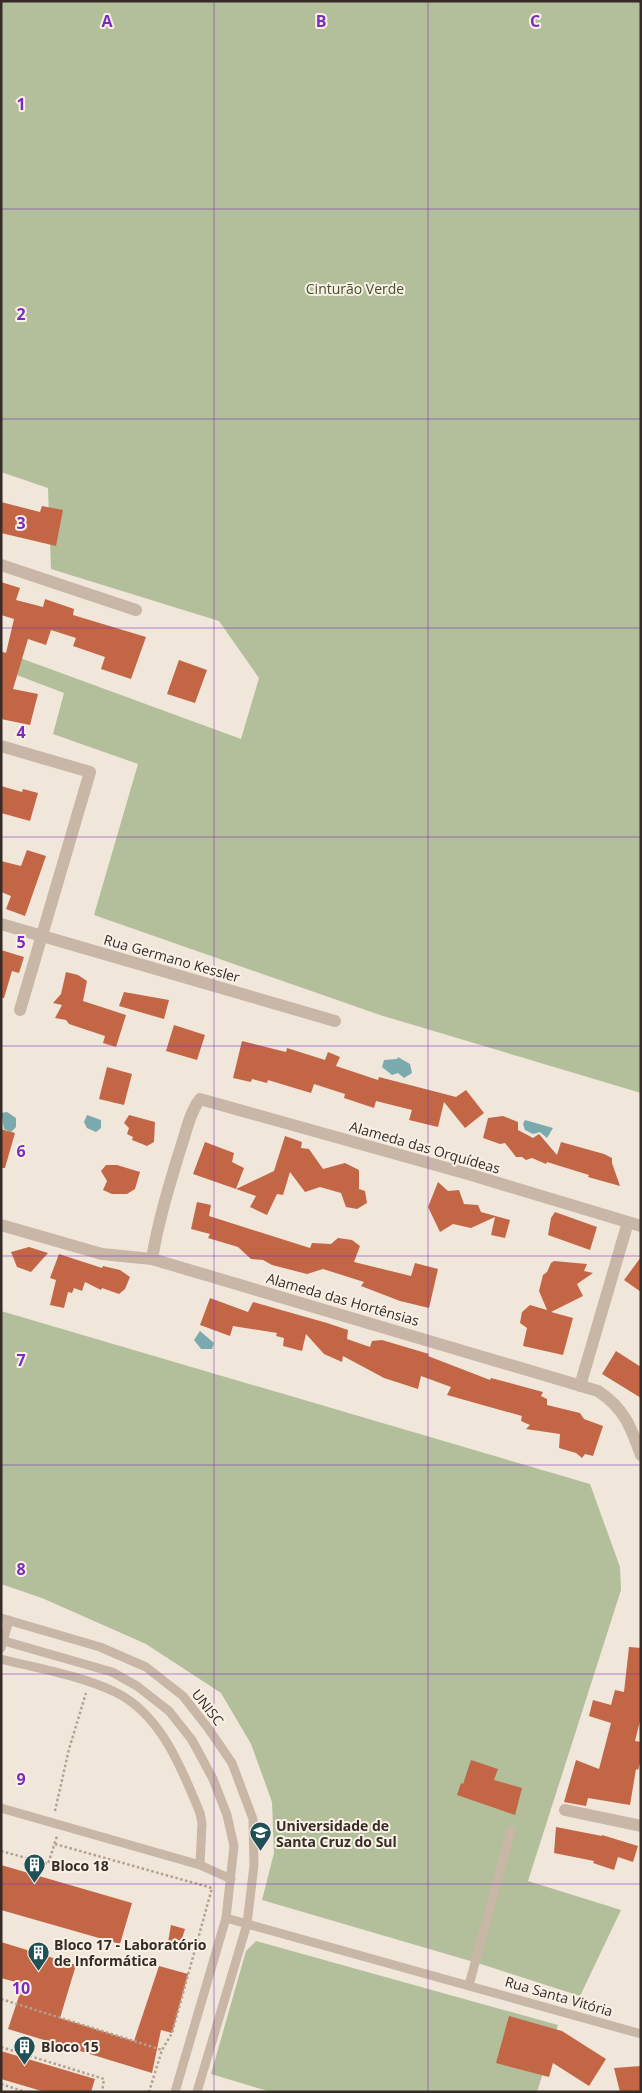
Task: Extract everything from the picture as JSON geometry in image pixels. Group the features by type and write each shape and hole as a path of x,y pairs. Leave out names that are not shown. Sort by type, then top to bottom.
{"street":[{"path":"1,565 136,610"},
{"path":"1,746 90,772 20,1010"},
{"name":"Rua Germano Kessler","path":"1,924 334,1021"},
{"name":"Alameda das Orquídeas","path":"152,1259 156,1237 176,1166 192,1113 200,1099 449,1169 641,1226"},
{"path":"580,1386 628,1222"},
{"name":"Alameda das Hortênsias","path":"1,1225 102,1254 152,1259 598,1391 613,1401 630,1424 641,1455"},
{"path":"565,1810 641,1826"}],"lane":[{"path":"5,1619 2,1643 112,1672 137,1686 168,1712 192,1740 213,1779 227,1814 234,1846 232,1880 226,1918 175,2092"},
{"name":"UNISC","path":"5,1619 100,1646 146,1667 183,1696 232,1763 253,1819 254,1865 247,1924 197,2092"},
{"path":"1,1659 89,1682 115,1692 134,1704 150,1720 166,1741 200,1813 202,1823 200,1865"},
{"path":"1,1808 200,1865 232,1880"},
{"path":"226,1918 469,1985 511,1830"},
{"name":"Rua Santa Vitória","path":"469,1985 641,2034"}],"path":[{"path":"1,1850 48,1864 55,1844 56,1824 69,1749 89,1682"},
{"path":"55,1844 212,1888 172,2033 162,2050 149,2092"},
{"path":"1,1999 162,2050"},
{"path":"1,2047 104,2079 102,2092"},
{"path":"1,2084 26,2092"}],"green space":[{"name":"Cinturão Verde","path":"1,1 641,1 641,1093 380,1015 94,915 138,764 53,734 64,693 1,669 1,651 241,739 259,678 219,621 51,569 48,488 1,472"},
{"path":"1,1311 590,1484 620,1567 621,1590 528,1881 621,1910 580,1996 484,1965 262,1900 274,1853 272,1802 251,1744 221,1693 146,1644 42,1598 1,1584"},
{"path":"256,1941 558,2025 537,2092 271,2092 211,2074 246,1951"}],"water":[{"path":"398,1057 410,1064 412,1073 404,1078 398,1073 392,1075 382,1067 384,1060 397,1059"},
{"path":"7,1112 16,1118 16,1127 11,1132 4,1129 1,1113"},
{"path":"87,1115 101,1120 101,1128 96,1132 87,1128 84,1122"},
{"path":"525,1120 553,1128 547,1138 540,1132 533,1134 525,1130 523,1124"},
{"path":"200,1331 214,1343 212,1349 201,1349 194,1340"}],"building":[{"path":"1,502 40,512 42,506 63,510 56,546 1,533"},
{"path":"1,582 20,588 16,600 43,607 45,599 74,609 73,615 146,637 131,679 101,669 105,657 73,646 76,638 51,630 46,645 28,639 13,689 38,694 30,725 1,719 1,652 6,653 14,619 1,615"},
{"path":"179,660 207,670 195,703 167,694"},
{"path":"1,786 22,792 23,789 38,793 30,821 1,813"},
{"path":"27,850 46,856 25,916 6,909 11,896 1,892 1,861 21,866"},
{"path":"1,950 24,957 19,973 12,971 4,998 1,998"},
{"path":"66,972 78,975 87,981 83,1001 126,1015 116,1047 103,1043 105,1036 69,1024 66,1020 55,1018 62,1005 53,1003 61,994"},
{"path":"124,992 169,1000 164,1019 119,1006"},
{"path":"174,1025 205,1035 197,1060 166,1051"},
{"path":"242,1041 286,1052 287,1048 325,1060 328,1052 340,1057 336,1066 378,1080 379,1077 456,1097 466,1090 484,1113 465,1128 444,1102 438,1127 409,1120 412,1110 376,1101 374,1108 344,1098 345,1094 314,1084 311,1093 268,1080 267,1083 252,1079 251,1082 233,1078"},
{"path":"107,1067 132,1074 124,1105 99,1099"},
{"path":"129,1115 155,1122 154,1142 147,1146 132,1140 133,1137 127,1134 129,1128 124,1123"},
{"path":"503,1116 518,1122 518,1130 533,1138 539,1134 557,1155 561,1142 612,1158 620,1186 547,1162 546,1164 532,1158 526,1160 522,1157 516,1157 505,1143 500,1144 483,1138 488,1118"},
{"path":"1,1129 15,1133 5,1168 1,1168"},
{"path":"285,1136 302,1142 301,1148 309,1149 323,1169 345,1163 359,1170 359,1189 365,1191 367,1203 357,1209 346,1207 341,1193 320,1187 305,1192 290,1172 283,1195 277,1194 267,1215 250,1207 256,1196 236,1189 274,1171"},
{"path":"205,1142 234,1153 232,1162 244,1168 236,1189 193,1174"},
{"path":"106,1165 117,1165 140,1172 135,1189 127,1194 112,1194 103,1190 107,1181 101,1171"},
{"path":"438,1182 448,1191 459,1190 464,1204 478,1205 481,1212 510,1220 505,1238 491,1235 495,1217 471,1228 453,1224 440,1232 428,1207"},
{"path":"197,1202 211,1205 209,1216 310,1248 312,1243 331,1244 338,1238 352,1240 360,1246 354,1262 411,1276 415,1263 438,1269 429,1308 400,1301 361,1286 364,1282 323,1269 307,1274 272,1265 263,1260 251,1259 238,1247 208,1238 210,1234 191,1229"},
{"path":"555,1212 597,1227 590,1250 548,1235 551,1218"},
{"path":"29,1247 48,1253 31,1272 17,1267 11,1252"},
{"path":"59,1254 102,1268 103,1266 120,1270 130,1277 125,1289 119,1294 102,1288 101,1290 85,1282 82,1291 74,1288 72,1293 68,1292 64,1308 50,1305 56,1280 50,1278"},
{"path":"641,1257 641,1292 624,1280"},
{"path":"554,1261 587,1264 584,1271 593,1273 577,1284 583,1296 551,1312 573,1318 563,1355 523,1346 527,1328 520,1323 522,1312 530,1305 547,1310 539,1291 543,1275"},
{"path":"210,1298 248,1312 253,1302 348,1330 347,1339 370,1347 372,1341 382,1340 429,1354 428,1356 490,1380 491,1378 543,1392 541,1396 547,1399 547,1405 580,1413 584,1419 603,1426 593,1456 585,1454 582,1458 576,1453 559,1448 560,1434 526,1429 530,1425 521,1421 522,1416 447,1395 451,1387 421,1376 418,1389 384,1378 343,1356 342,1362 324,1354 306,1334 302,1351 283,1346 284,1338 276,1336 277,1333 233,1326 230,1336 200,1325"},
{"path":"616,1351 641,1367 641,1398 602,1374"},
{"path":"629,1647 641,1648 641,1717 635,1741 641,1742 641,1759 638,1770 636,1769 630,1805 588,1798 586,1806 564,1802 576,1760 599,1769 611,1723 589,1716 593,1700 611,1705 615,1690 624,1692"},
{"path":"471,1760 498,1769 494,1780 522,1788 515,1815 457,1795"},
{"path":"556,1827 602,1835 638,1846 633,1862 618,1857 614,1870 593,1863 594,1861 554,1853"},
{"name":"Bloco 18","path":"1,1865 132,1903 120,1944 1,1910"},
{"path":"171,1925 185,1929 180,1945 168,1942"},
{"path":"1,1942 76,1965 60,2018 134,2041 159,1966 188,1974 172,2033 161,2030 152,2073 8,2029 23,1984 1,1978"},
{"path":"509,2016 562,2031 606,2059 589,2086 553,2063 549,2077 496,2063"},
{"name":"Bloco 15","path":"1,2051 95,2079 91,2092 45,2092 1,2079"},
{"path":"641,2066 641,2092 620,2092 614,2068"}],"place":[{"name":"Universidade de Santa Cruz do Sul","path":"260,1852"},
{"name":"Bloco 18","path":"35,1884"},
{"name":"Bloco 17 - Laboratório de Informática","path":"38,1971"},
{"name":"Bloco 15","path":"25,2065"}]}
